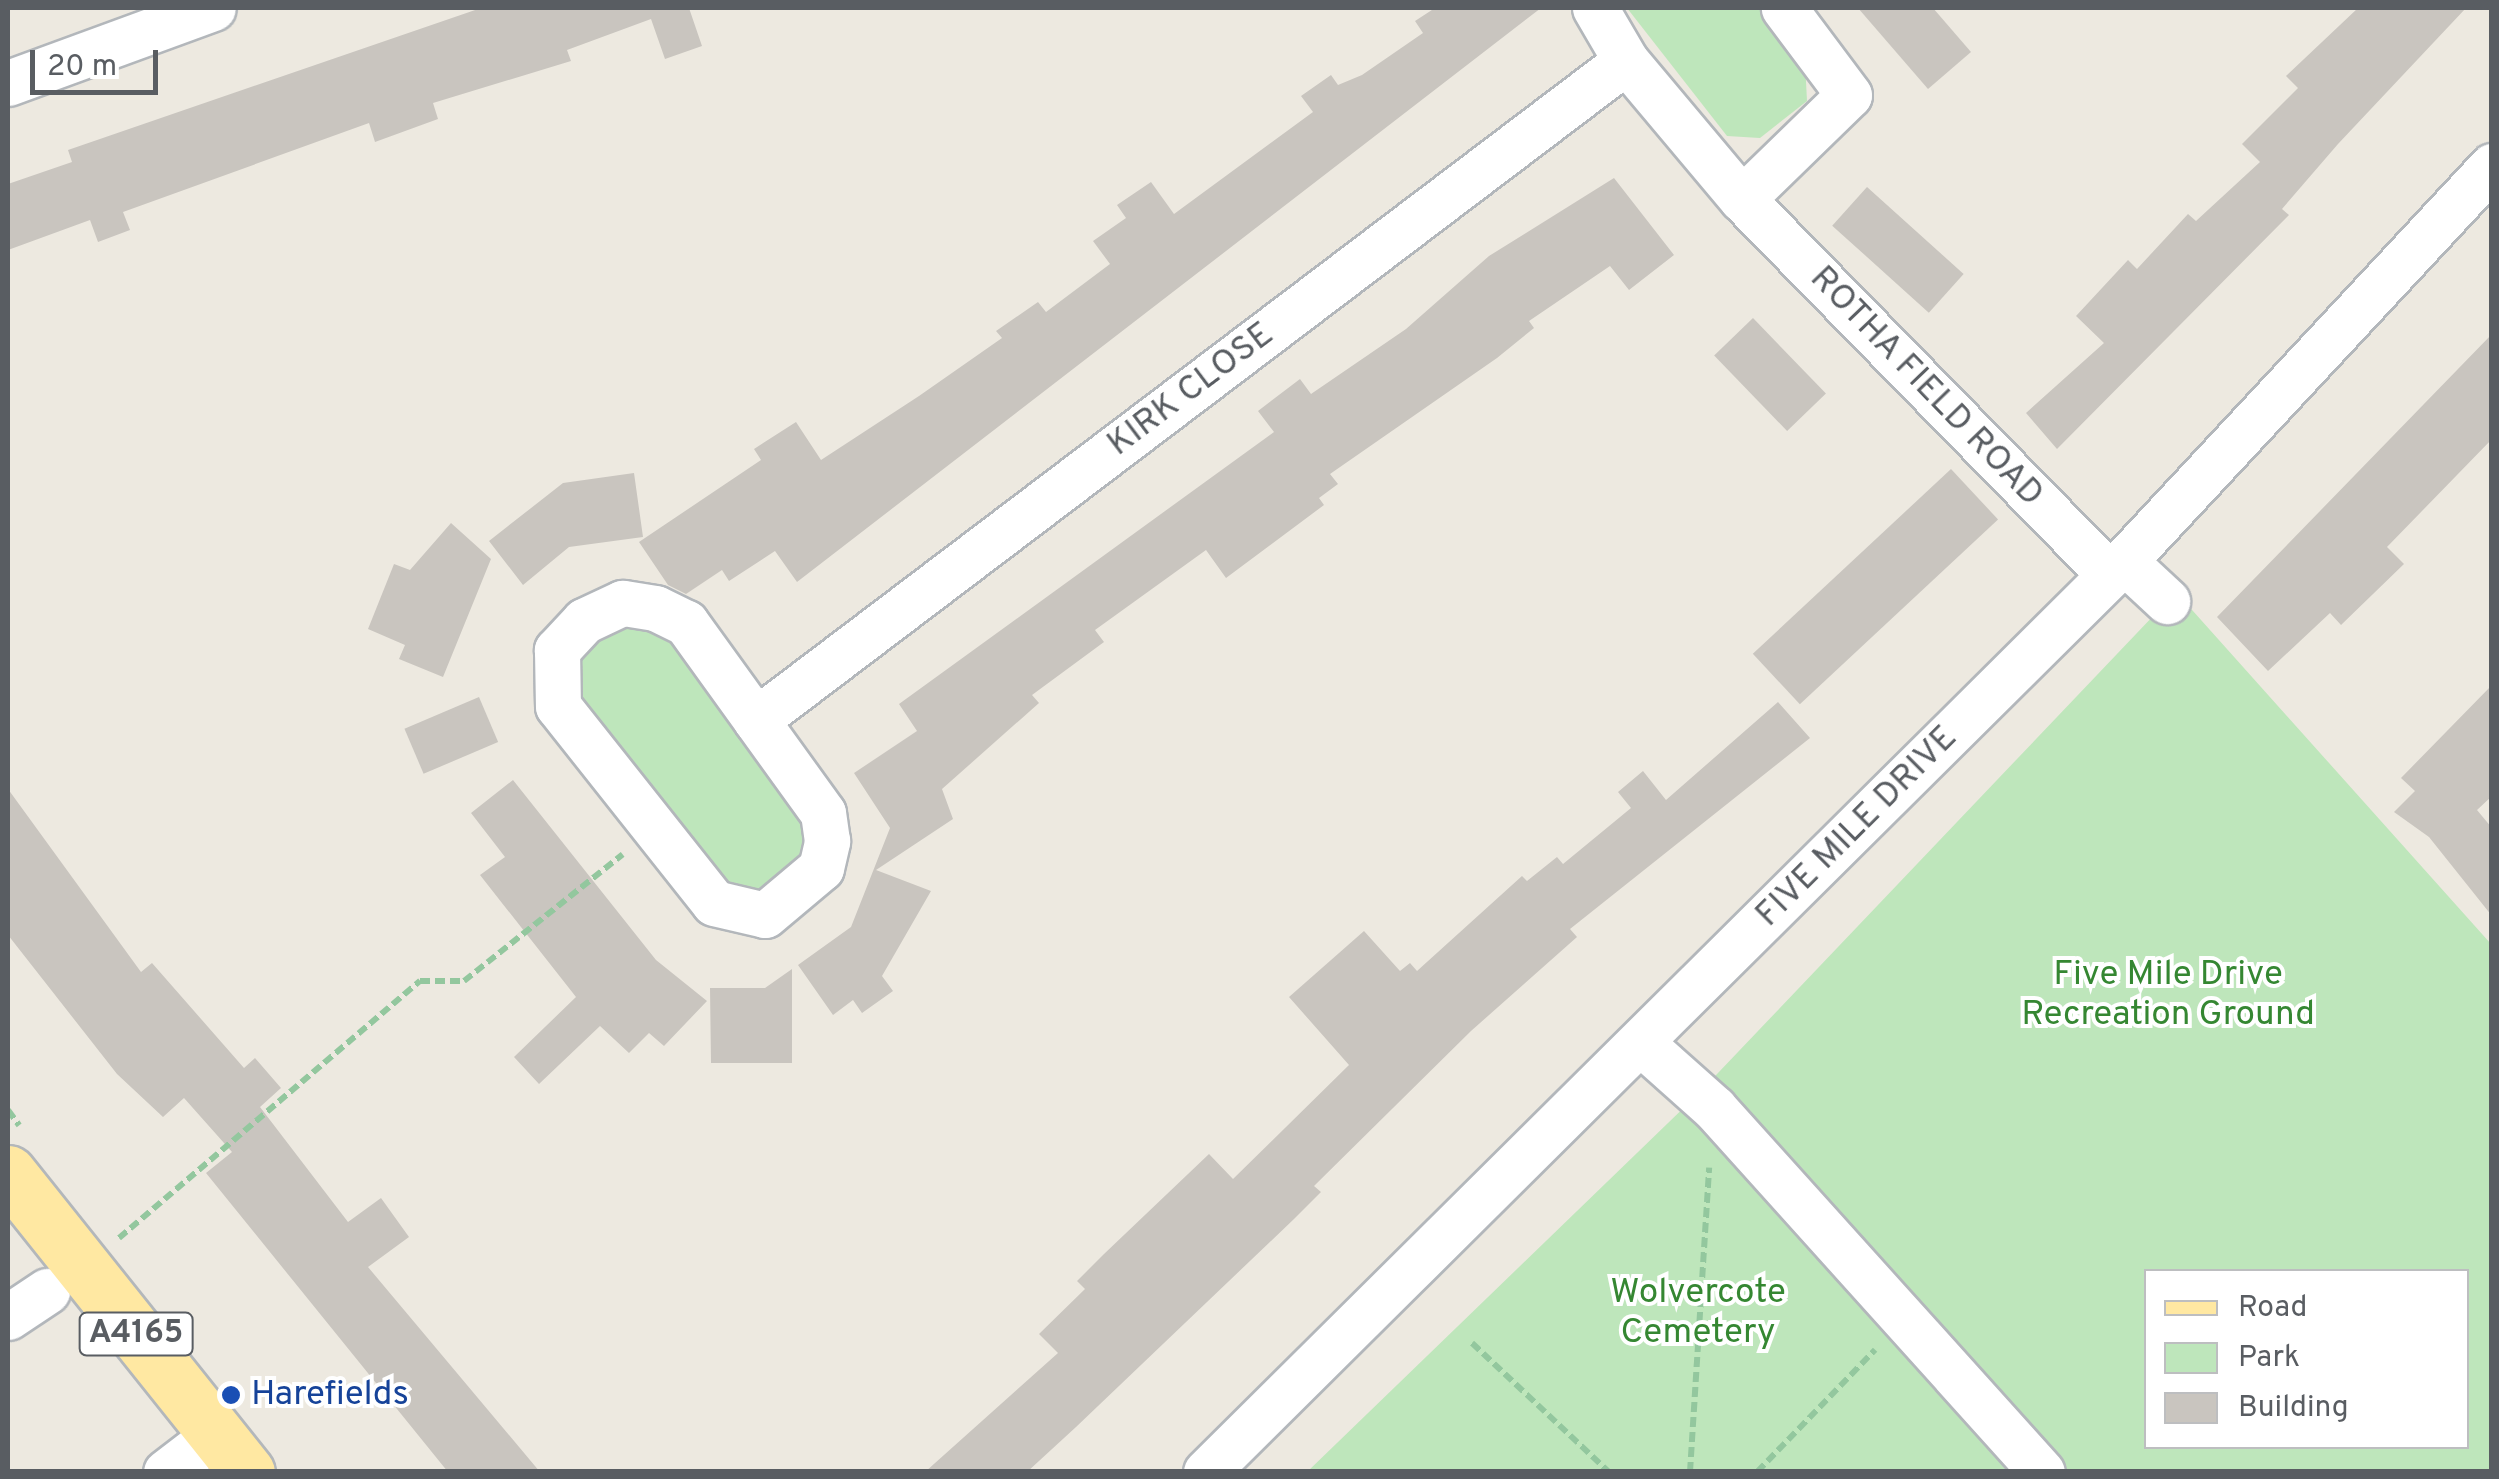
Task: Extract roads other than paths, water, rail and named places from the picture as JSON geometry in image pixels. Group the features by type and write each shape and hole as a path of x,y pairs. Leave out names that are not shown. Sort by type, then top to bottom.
{"main road":[{"name":"A4165","path":"8,1172 232,1452"}],"street":[{"path":"8,83 213,8"},
{"name":"ROTHA FIELD ROAD","path":"1596,8 1626,61 1742,198 2117,568 2167,602"},
{"path":"1742,198 1862,105 1784,8"},
{"name":"KIRK CLOSE","path":"756,720 1626,61"},
{"name":"FIVE MILE DRIVE","path":"1206,1472 2117,568 2489,174"},
{"path":"622,603 655,608 686,622 756,720 823,813 821,868 798,895 766,914 733,912 714,903 558,706 557,650 584,621 622,603"},
{"path":"1641,1043 1714,1108 2042,1472"},
{"path":"166,1472 232,1452"}],"place":[{"name":"Harefields","path":"231,1395"}],"park label":[{"name":"Five Mile Drive Recreation Ground","path":"2168,995"},
{"name":"Wolvercote Cemetery","path":"1698,1313"}]}
